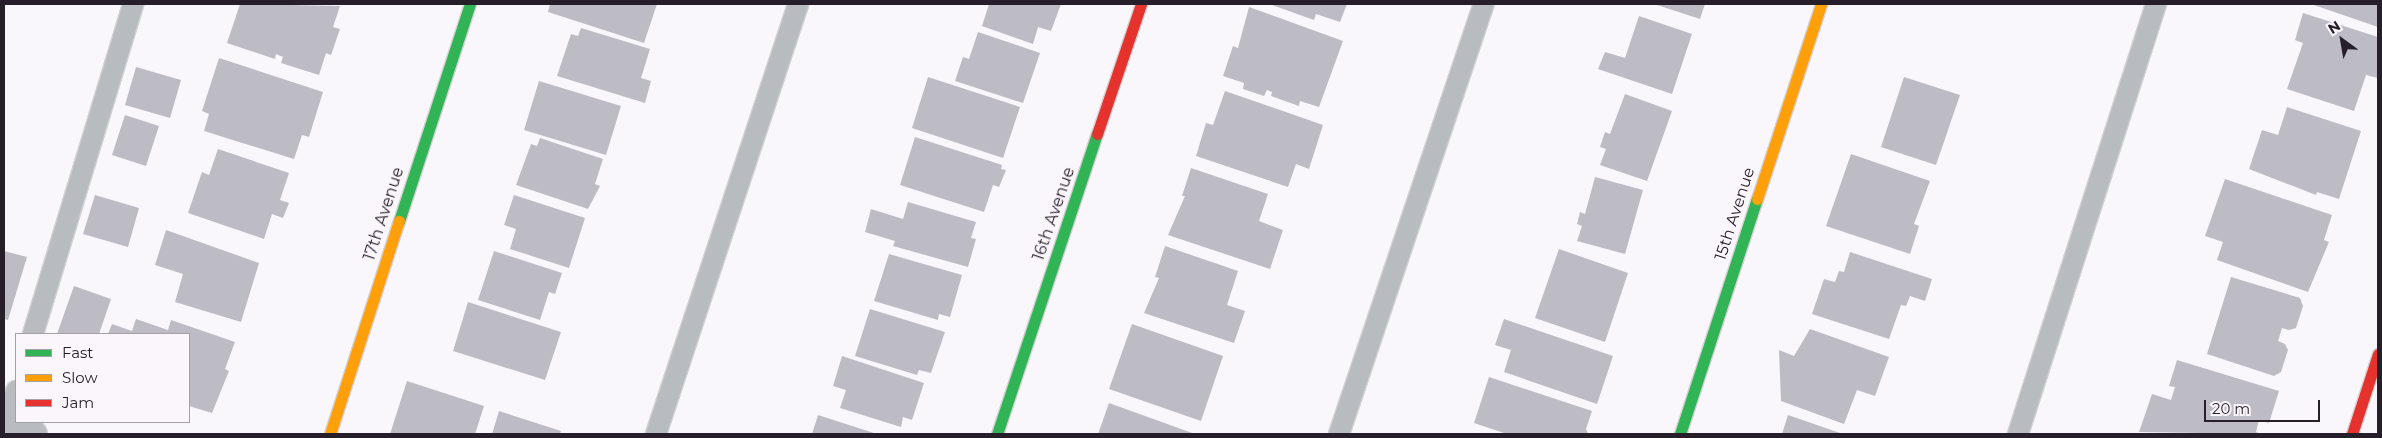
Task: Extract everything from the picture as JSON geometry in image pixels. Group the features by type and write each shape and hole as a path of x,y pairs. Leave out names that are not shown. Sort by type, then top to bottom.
{"street":[{"name":"17th Avenue","path":"330,434 470,4"},
{"name":"16th Avenue","path":"996,434 1142,4"},
{"name":"15th Avenue","path":"1680,434 1821,4"},
{"path":"2352,434 2378,354"},
{"path":"4,425 33,434"}],"lane":[{"path":"33,333 133,4"},
{"path":"656,434 798,4"},
{"path":"1339,434 1484,4"},
{"path":"2018,434 2156,4"},
{"path":"4,425 15,394"}],"building":[{"path":"240,4 340,6 333,27 340,29 331,55 326,53 319,75 281,63 283,57 276,54 275,59 227,43"},
{"path":"550,4 657,4 644,43 548,12"},
{"path":"989,4 1061,4 1051,31 1038,27 1033,44 982,26"},
{"path":"1269,4 1347,4 1340,22 1316,14 1314,20"},
{"path":"1654,4 1705,4 1700,19"},
{"path":"2311,4 2378,4 2378,27"},
{"path":"1249,7 1343,41 1319,107 1300,101 1299,106 1271,96 1272,92 1267,90 1264,96 1243,89 1244,83 1223,76 1233,46 1238,48"},
{"path":"2303,13 2378,37 2378,78 2366,75 2354,111 2287,89 2303,43 2295,40"},
{"path":"1639,16 1692,34 1672,94 1598,69 1605,52 1625,58"},
{"path":"581,28 650,49 641,78 651,81 645,103 557,76 571,34 578,36"},
{"path":"978,32 1040,53 1023,103 955,81 963,57 969,59"},
{"path":"219,58 323,92 309,137 302,135 294,159 204,131 209,114 202,111"},
{"path":"136,67 181,80 170,118 125,105"},
{"path":"928,77 1020,107 1003,158 912,128"},
{"path":"1904,77 1960,95 1936,165 1881,147"},
{"path":"539,81 621,106 606,155 524,130"},
{"path":"1225,91 1323,125 1309,169 1296,164 1288,187 1196,156 1206,123 1213,125"},
{"path":"1625,94 1672,111 1647,181 1600,165 1606,149 1600,147 1605,132 1610,134"},
{"path":"2287,107 2361,131 2339,199 2317,192 2316,195 2249,169 2262,130 2278,135"},
{"path":"125,115 159,126 146,166 112,155"},
{"path":"915,137 1002,165 1001,169 1006,170 999,187 993,185 984,212 900,185"},
{"path":"540,138 603,159 595,184 600,186 588,209 516,185 531,144 537,146"},
{"path":"218,149 289,173 280,200 289,203 283,218 272,214 264,239 188,213 202,172 209,175"},
{"path":"1851,154 1930,181 1914,224 1919,226 1910,254 1826,226"},
{"path":"1191,168 1268,194 1259,221 1283,230 1270,269 1168,235 1185,196 1182,196"},
{"path":"1595,177 1643,190 1625,254 1577,241 1582,226 1577,224 1580,212 1585,214"},
{"path":"2225,179 2332,215 2324,240 2329,242 2308,292 2217,260 2223,242 2205,236"},
{"path":"95,195 139,208 128,247 83,234"},
{"path":"514,195 585,218 569,268 510,249 516,229 504,225"},
{"path":"908,202 976,222 971,238 976,239 968,267 893,246 895,241 865,232 871,209 903,219"},
{"path":"166,230 259,263 241,322 175,302 183,274 155,265"},
{"path":"1165,246 1238,271 1227,305 1245,311 1234,343 1144,313 1159,278 1155,277"},
{"path":"1559,249 1628,273 1605,342 1535,318"},
{"path":"4,251 27,257 8,320 4,319"},
{"path":"494,251 562,273 555,294 549,292 540,320 478,300"},
{"path":"1850,252 1932,279 1925,301 1910,296 1906,306 1901,305 1889,339 1812,314 1824,279 1835,282 1839,271 1844,272"},
{"path":"889,254 962,275 950,317 939,314 938,320 874,301"},
{"path":"2231,277 2300,298 2303,306 2296,328 2289,330 2282,328 2278,341 2285,344 2288,350 2281,372 2274,376 2207,354"},
{"path":"74,286 111,299 99,333 57,333"},
{"path":"468,302 561,332 545,380 453,351"},
{"path":"870,309 945,332 931,373 919,370 917,375 855,356"},
{"path":"136,319 168,330 171,320 235,342 225,369 229,371 212,413 190,406 190,333 108,333 112,324 132,331"},
{"path":"1504,319 1613,356 1597,404 1504,372 1511,350 1495,345"},
{"path":"1132,324 1223,356 1201,421 1109,389"},
{"path":"1810,329 1889,357 1875,396 1857,390 1844,424 1781,401 1779,350 1794,356"},
{"path":"842,356 924,383 912,420 903,417 901,427 840,408 846,390 833,386"},
{"path":"2177,360 2279,391 2269,423 2259,420 2256,432 2261,434 2139,432 2152,394 2171,400 2175,387 2169,386"},
{"path":"1489,377 1592,411 1586,429 1588,434 1507,434 1474,423"},
{"path":"407,381 484,406 475,434 390,434"},
{"path":"1109,403 1195,434 1098,434"},
{"path":"499,411 561,431 560,434 492,434"},
{"path":"818,415 877,434 812,434"},
{"path":"1788,415 1843,434 1782,434"}],"traffic: fast":[{"path":"399,221 470,4"},
{"path":"997,434 1097,134"},
{"path":"1680,434 1757,199"}],"traffic: slow":[{"path":"1757,199 1821,4"},
{"path":"330,434 399,221"}],"traffic: jam":[{"path":"1097,134 1141,4"},
{"path":"2352,434 2378,354"}]}
